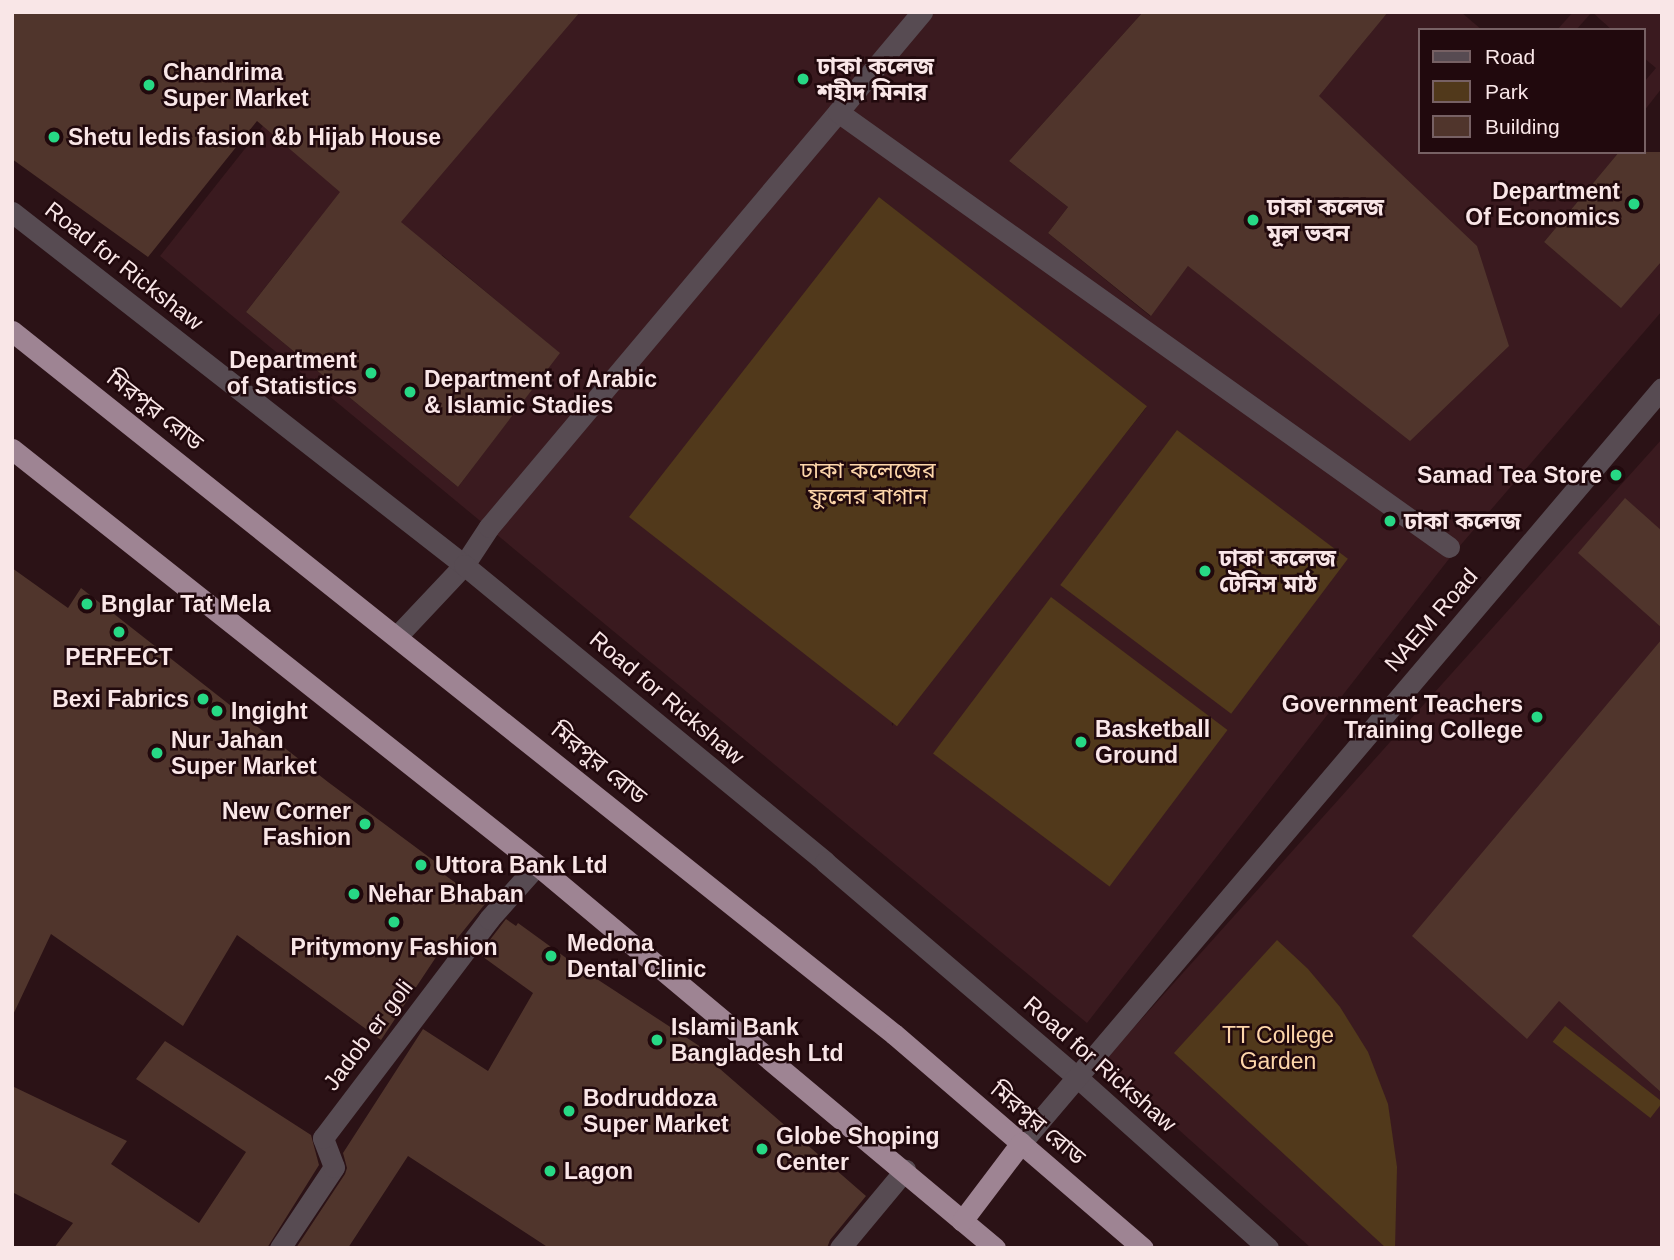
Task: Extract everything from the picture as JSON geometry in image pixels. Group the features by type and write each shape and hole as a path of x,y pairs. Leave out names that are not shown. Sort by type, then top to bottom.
{"highway":[{"name":"মিরপুর রোড","path":"12,331 397,635 894,1034 1143,1248"},
{"path":"12,449 537,865 905,1170 995,1248"},
{"path":"962,1221 1021,1143"}],"street":[{"path":"397,635 464,565 489,527 922,12"},
{"path":"838,112 1449,547"},
{"name":"Road for Rickshaw","path":"12,212 464,565 825,862 1078,1079 1268,1248"},
{"name":"NAEM Road","path":"1021,1143 1078,1079 1149,988 1662,388"},
{"name":"Jadob er goli","path":"280,1248 334,1167 323,1138 489,919 537,865"},
{"path":"840,1248 905,1170"}],"shaded area":[{"name":"ঢাকা কলেজ","path":"353,12 1143,12 1009,161 1068,207 1048,233 1150,316 1188,266 1307,85 1350,58 1369,35 1358,25 1370,12 1461,12 1480,28 1418,28 1418,154 1617,154 1544,242 1621,307 1662,261 1662,311 1452,555 1087,1023 160,256","holes":["879,197 1146,408 892,726","292,253 385,329 442,255 559,353 458,487 246,312"]},
{"path":"1573,12 1592,12 1578,28 1559,28"},
{"path":"1592,12 1662,12 1662,88 1646,108 1646,80 1656,68 1646,60 1646,28 1610,28"},
{"name":"Government Teachers Training College","path":"1662,439 1662,1248 1311,1248 1103,1062"}],"green space":[{"name":"ঢাকা কলেজের ফুলের বাগান","path":"879,197 1147,406 897,726 629,517"},
{"name":"ঢাকা কলেজ টেনিস মাঠ","path":"1177,430 1348,559 1231,714 1060,585"},
{"name":"Basketball Ground","path":"1051,597 1227,730 1110,887 933,754"},
{"name":"TT College Garden","path":"1277,940 1308,969 1340,1007 1368,1052 1388,1104 1397,1167 1395,1248 1386,1248 1174,1053"},
{"path":"1565,1026 1662,1102 1650,1118 1553,1042"}],"building":[{"path":"12,12 580,12 401,222 560,353 458,487 246,312 340,192 257,121 148,257 12,159"},
{"name":"ঢাকা কলেজ মূল ভবন","path":"1143,12 1388,12 1319,96 1477,246 1509,346 1410,441 1188,266 1151,316 1048,233 1068,207 1009,161"},
{"path":"1662,152 1662,261 1621,308 1544,242 1617,154"},
{"path":"1625,498 1662,531 1662,628 1578,553"},
{"path":"12,568 68,608 81,588 328,782 445,869 442,873 485,904 456,940 450,936 381,1040 237,935 183,1026 51,934 12,1017"},
{"path":"1662,639 1662,1093 1559,1001 1527,1039 1412,936"},
{"path":"506,919 516,926 518,923 580,968 707,1051 704,1055 866,1196 830,1240 827,1248 549,1248 408,1156 348,1248 296,1248 345,1174 347,1168 343,1153 423,1029 488,1071 533,993 479,954"},
{"path":"165,1041 311,1135 319,1165 267,1248 54,1248 73,1223 12,1192 12,1086 127,1141 111,1164 199,1223 246,1152 136,1079"}],"place":[{"name":"ঢাকা কলেজ শহীদ মিনার","path":"803,79"},
{"name":"Chandrima Super Market","path":"149,85"},
{"name":"Shetu ledis fasion &b Hijab House","path":"54,137"},
{"name":"Department Of Economics","path":"1634,204"},
{"name":"ঢাকা কলেজ মূল ভবন","path":"1253,220"},
{"name":"Department of Statistics","path":"371,373"},
{"name":"Department of Arabic & Islamic Stadies","path":"410,392"},
{"name":"Samad Tea Store","path":"1616,475"},
{"name":"ঢাকা কলেজ","path":"1390,521"},
{"name":"ঢাকা কলেজ টেনিস মাঠ","path":"1205,571"},
{"name":"Bnglar Tat Mela","path":"87,604"},
{"name":"PERFECT","path":"119,632"},
{"name":"Bexi Fabrics","path":"203,699"},
{"name":"Ingight","path":"217,711"},
{"name":"Government Teachers Training College","path":"1537,717"},
{"name":"Basketball Ground","path":"1081,742"},
{"name":"Nur Jahan Super Market","path":"157,753"},
{"name":"New Corner Fashion","path":"365,824"},
{"name":"Uttora Bank Ltd","path":"421,865"},
{"name":"Nehar Bhaban","path":"354,894"},
{"name":"Pritymony Fashion","path":"394,922"},
{"name":"Medona Dental Clinic","path":"551,956"},
{"name":"Islami Bank Bangladesh Ltd","path":"657,1040"},
{"name":"Bodruddoza Super Market","path":"569,1111"},
{"name":"Globe Shoping Center","path":"762,1149"},
{"name":"Lagon","path":"550,1171"}]}
